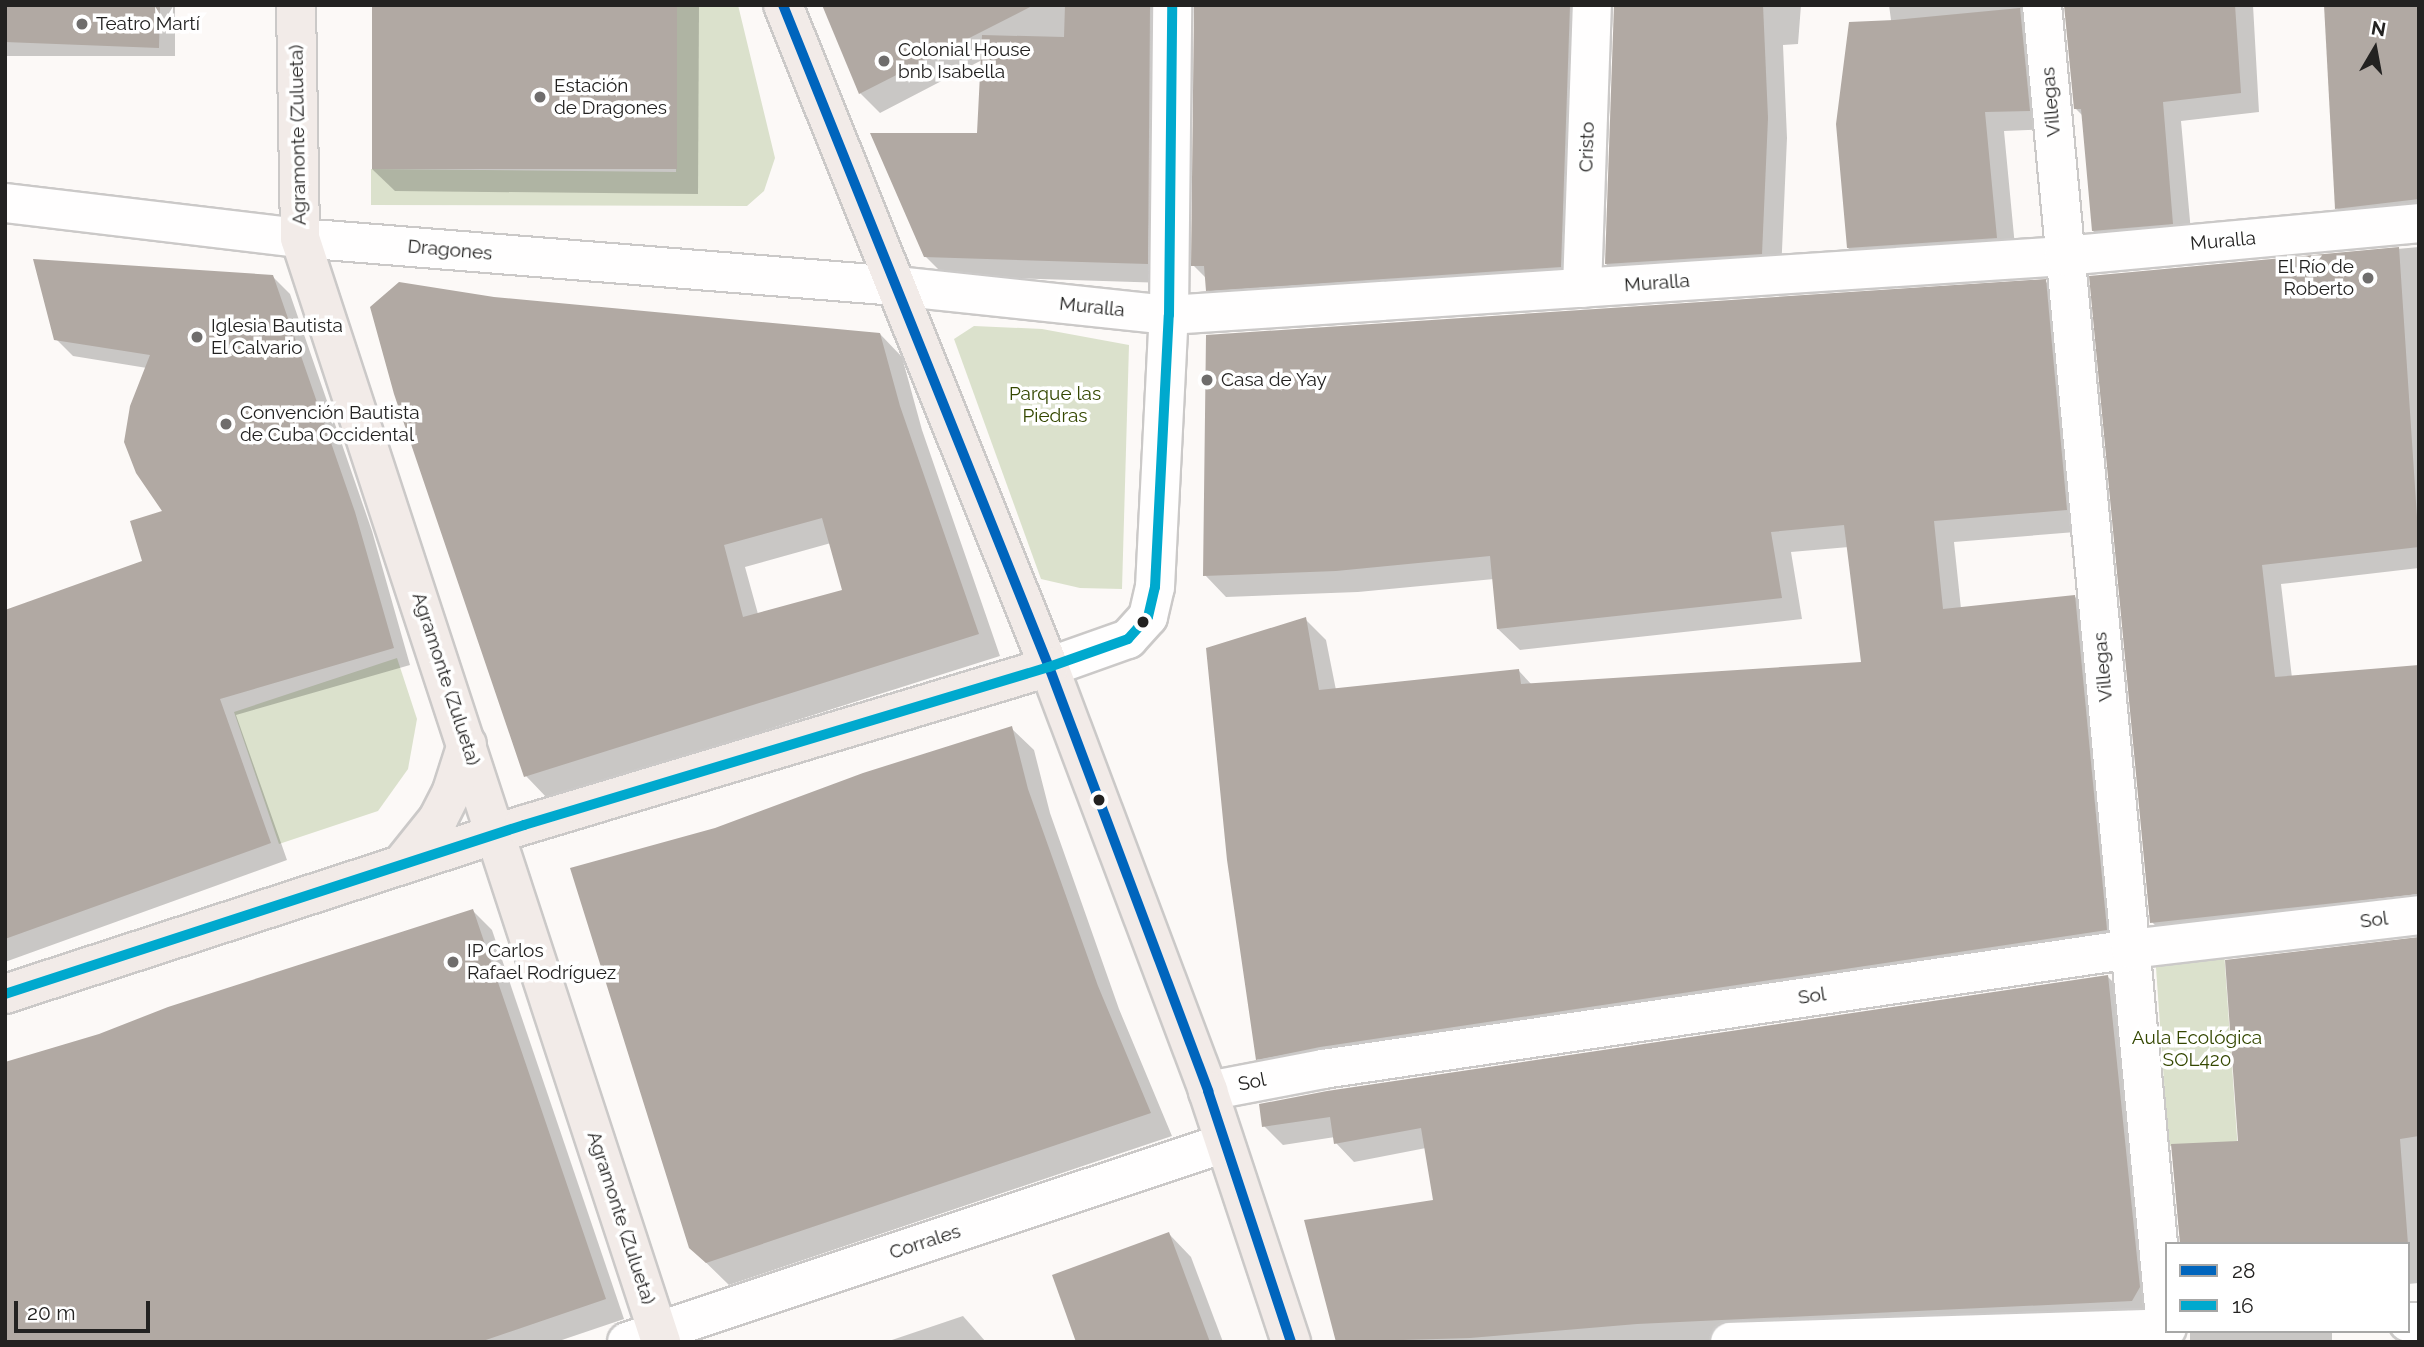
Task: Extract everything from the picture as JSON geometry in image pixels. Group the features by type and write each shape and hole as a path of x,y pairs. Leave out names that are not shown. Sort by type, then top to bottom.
{"main road":[{"name":"Agramonte (Zulueta)","path":"296,5 300,238 497,834 649,1338"},
{"path":"783,5 1049,667 1208,1091 1290,1342"},
{"path":"5,993 497,834 1049,667"},
{"path":"402,864 438,819 452,791 467,744"}],"street":[{"path":"1049,667 1128,639 1148,617 1155,587 1169,315 1172,5"},
{"name":"Cristo","path":"1582,288 1592,5"},
{"name":"Villegas","path":"2042,5 2165,1317"},
{"name":"Dragones","path":"5,203 300,238 896,286"},
{"name":"Muralla","path":"896,286 1169,315 2064,256 2419,223"},
{"name":"Sol","path":"1208,1091 1323,1069 2131,949 2419,915"},
{"name":"Corrales","path":"649,1338 1224,1143"},
{"path":"1730,1342 1935,1338 2165,1328"}],"green space":[{"path":"677,5 738,5 775,158 764,191 747,206 371,205 371,169 676,172"},
{"name":"Parque las Piedras","path":"974,326 1042,329 1129,345 1122,589 1080,588 1041,579 954,339"},
{"path":"397,658 417,719 408,769 378,811 279,844 234,712"},
{"name":"Aula Ecológica SOL420","path":"2224,951 2237,1142 2168,1146 2155,956"}],"building":[{"name":"Teatro Martí","path":"5,5 160,5 159,48 5,42"},
{"path":"372,5 677,5 677,169 372,169"},
{"name":"Colonial House bnb Isabella","path":"822,5 1034,5 859,94"},
{"path":"1065,5 1150,5 1148,264 924,257 870,133 977,133 982,35 1064,37"},
{"path":"1194,5 1570,5 1561,267 1206,291 1204,266 1191,266"},
{"path":"1614,5 1763,5 1768,118 1762,254 1605,264"},
{"path":"2064,5 2235,5 2241,93 2163,102 2173,224 2092,231 2081,109 2074,109"},
{"path":"2324,5 2419,5 2419,199 2335,209"},
{"path":"2020,8 2030,111 1985,112 1997,238 1847,248 1836,124 1849,22"},
{"path":"2399,247 2419,547 2262,565 2275,677 2419,665 2419,894 2150,923 2089,276"},
{"path":"33,259 273,275 355,512 394,648 220,699 271,843 5,939 5,610 142,561 130,521 162,511 136,473 124,442 130,406 150,355 54,340"},
{"path":"2046,279 2067,510 1934,521 1943,609 2075,595 2107,930 1320,1047 1256,1060 1227,860 1206,648 1306,617 1319,690 1519,669 1521,684 1861,662 1844,525 1771,532 1782,598 1497,629 1490,556 1336,571 1203,576 1206,335"},
{"path":"399,282 494,297 880,333 900,406 979,634 524,777 394,394 370,307","holes":["822,518 842,590 743,617 724,545"]},
{"path":"1012,726 1028,789 1098,986 1151,1113 706,1263 689,1248 570,868 715,828 863,773"},
{"path":"473,909 606,1299 480,1342 5,1342 5,1062 99,1034 168,1007"},
{"path":"2419,937 2419,1136 2400,1139 2408,1242 2180,1242 2171,1144 2238,1141 2225,960"},
{"path":"2108,975 2140,1287 2132,1301 1637,1324 1470,1338 1336,1342 1304,1220 1433,1200 1421,1128 1334,1144 1330,1117 1262,1127 1259,1104 1327,1091"},
{"path":"1169,1232 1210,1342 1076,1342 1052,1275"}],"transit line":[{"name":"28","path":"783,5 1049,667 1208,1091 1291,1342"},
{"name":"16","path":"5,994 524,825 1049,667 1128,639 1148,617 1155,587 1169,315 1172,5"}],"place":[{"name":"Teatro Martí","path":"82,24"},
{"name":"Colonial House bnb Isabella","path":"884,61"},
{"name":"Estación de Dragones","path":"540,97"},
{"name":"El Río de Roberto","path":"2368,278"},
{"name":"Iglesia Bautista El Calvario","path":"197,337"},
{"name":"Casa de Yay","path":"1207,380"},
{"name":"Convención Bautista de Cuba Occidental","path":"226,424"},
{"name":"IP Carlos Rafael Rodríguez","path":"453,962"}]}
